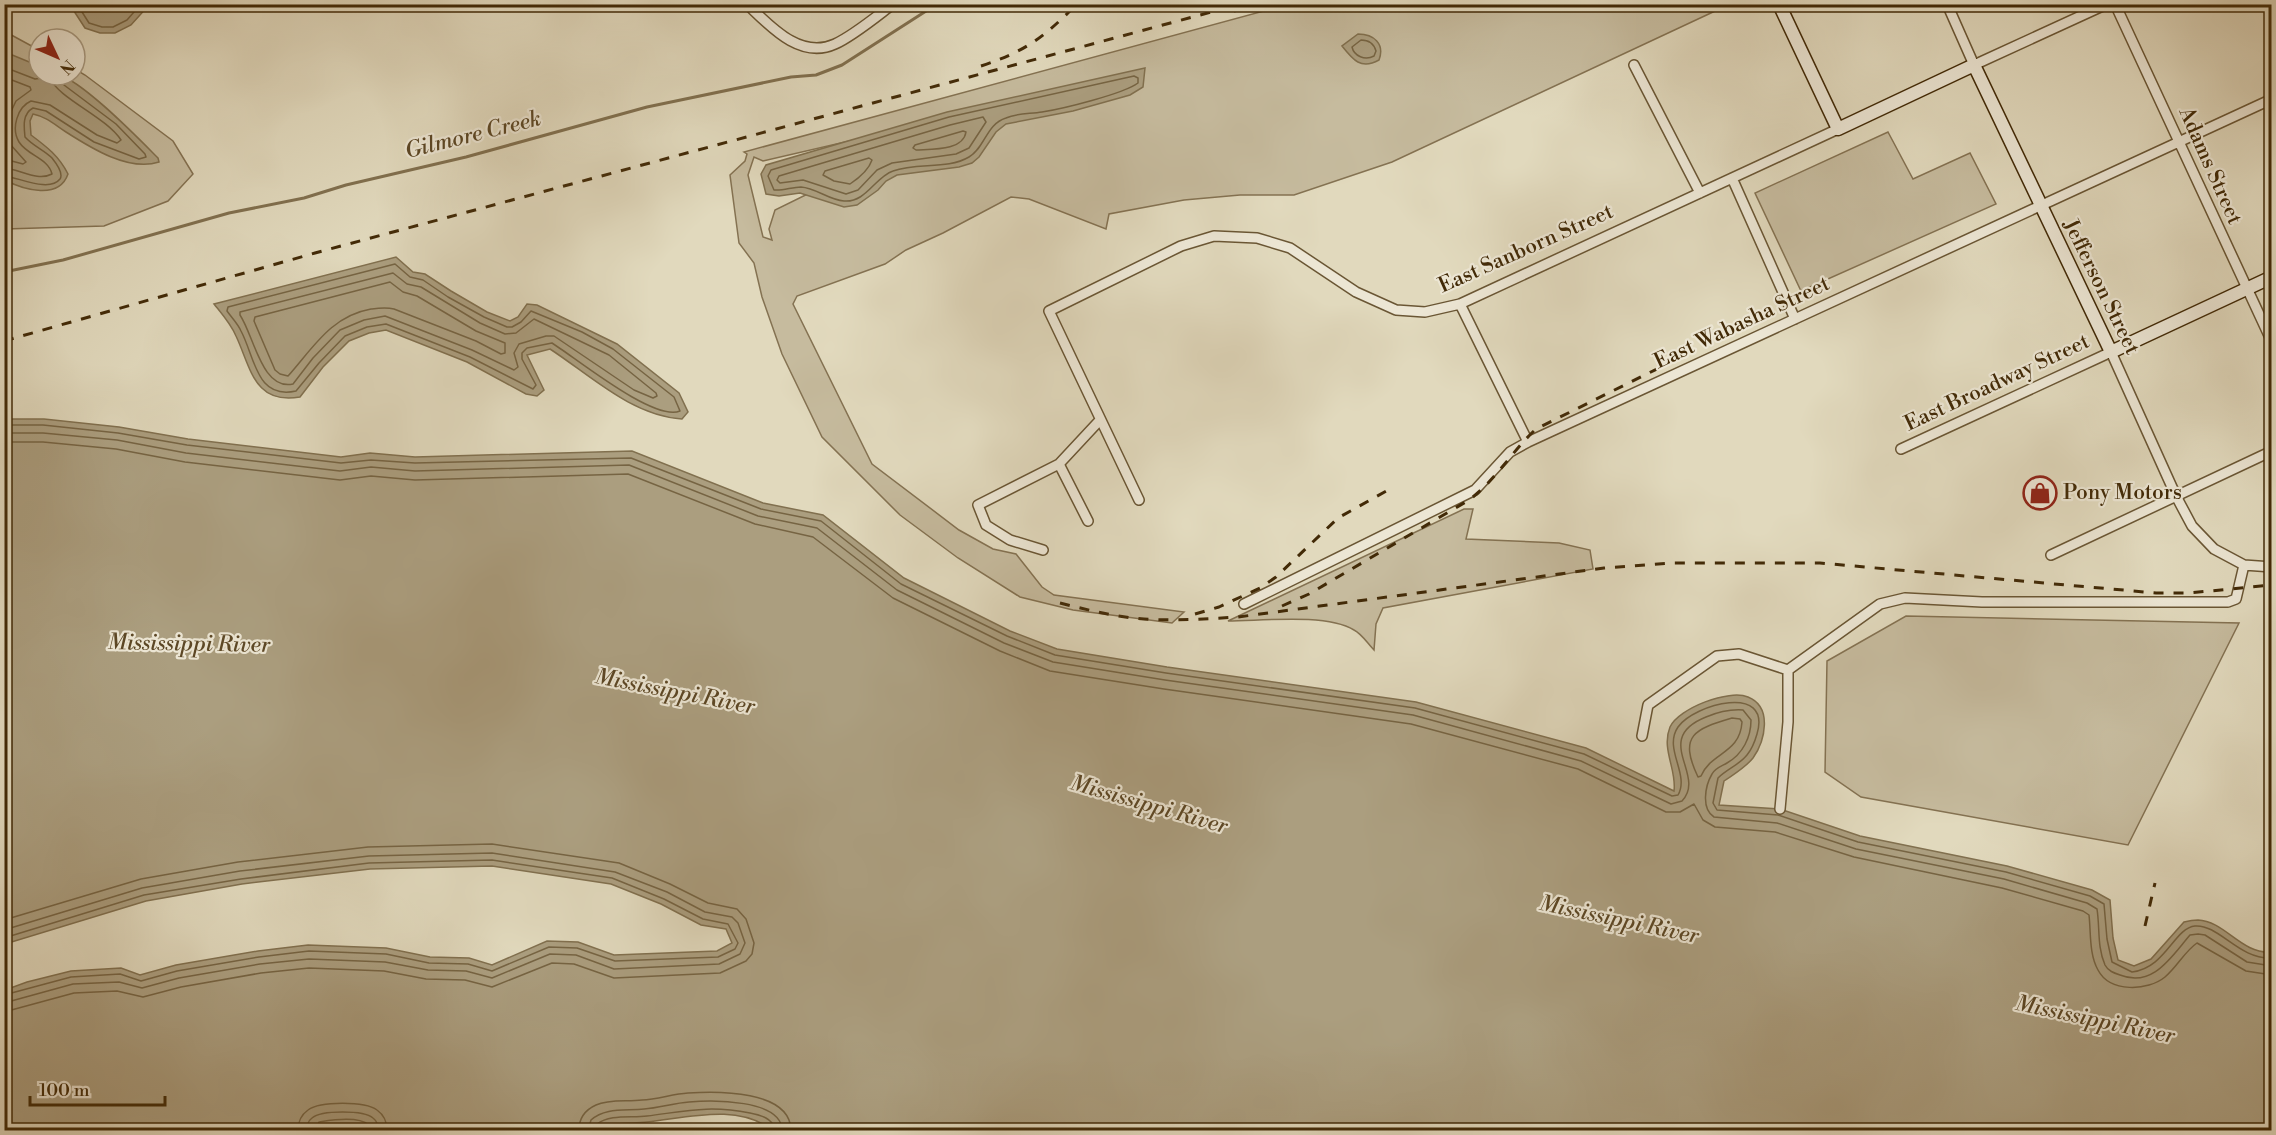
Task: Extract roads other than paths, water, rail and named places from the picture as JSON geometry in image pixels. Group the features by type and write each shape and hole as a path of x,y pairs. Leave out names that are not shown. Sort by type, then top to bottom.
{"street":[{"path":"747,4 790,41 806,47 835,44 893,4"},
{"path":"1779,4 1838,129"},
{"name":"Jefferson Street","path":"1947,4 2111,352 2175,496 2192,526 2214,549 2244,565"},
{"name":"East Sanborn Street","path":"1139,500 1049,311 1181,246 1214,236 1257,238 1290,248 1356,291 1396,310 1425,312 1460,304 2107,4"},
{"name":"Adams Street","path":"2115,4 2271,342"},
{"path":"1634,64 1700,193"},
{"name":"East Wabasha Street","path":"1244,604 1475,490 1510,452 1528,442 2271,99"},
{"path":"1731,178 1795,319"},
{"name":"East Broadway Street","path":"1901,449 2271,277"},
{"path":"1460,304 1528,442"},
{"path":"1043,550 1010,540 986,525 978,505 1059,464 1100,420"},
{"path":"2051,555 2271,451"},
{"path":"1059,464 1088,521"},
{"path":"1788,670 1880,604 1905,598 1982,602 2228,602 2236,599 2244,565 2271,567"},
{"path":"1642,736 1648,705 1717,656 1739,654 1788,670"},
{"path":"1780,809 1788,722 1788,670"}],"water":[{"path":"70,5 149,5 131,25 115,33 100,33 84,27"},
{"path":"1358,34 1364,34 1377,41 1380,49 1379,60 1362,64 1346,51 1342,46"},
{"path":"5,52 27,61 27,87 81,87 125,125 158,158 159,162 135,164 111,157 87,145 47,119 33,114 30,121 31,135 57,157 68,174 63,182 49,190 22,187 5,180"},
{"path":"1145,68 1143,87 1130,95 1073,111 1006,124 996,132 979,157 972,163 959,167 897,175 857,205 844,207 800,193 779,196 766,194 761,174 766,165 947,112"},
{"path":"396,257 413,272 425,274 487,312 510,321 518,317 527,304 537,305 617,344 679,393 688,412 682,419 646,410 612,393 550,349 527,355 544,390 537,396 526,394 467,362 386,330 369,333 349,341 323,367 300,397 285,398 263,390 256,382 234,332 214,304"},
{"name":"Mississippi River","path":"5,419 44,419 119,427 188,439 341,457 370,453 415,457 632,451 763,503 823,515 904,578 1010,631 1057,649 1416,702 1586,748 1674,791 1667,743 1670,727 1675,720 1694,707 1717,698 1740,695 1748,697 1756,702 1764,716 1761,743 1753,758 1724,781 1719,805 1780,809 1860,836 2007,866 2092,890 2110,900 2113,938 2118,960 2134,966 2151,959 2184,922 2195,920 2217,926 2251,948 2271,952 2271,1130 772,1130 743,1117 711,1114 615,1124 598,1130 404,1130 339,1126 293,1130 5,1130 5,990 27,982 71,971 121,968 140,975 176,965 308,945 386,948 430,957 469,958 492,965 547,941 578,942 614,955 717,951 732,943 726,929 701,925 661,904 611,884 492,866 370,869 242,884 146,901 5,944"}],"waterway":[{"name":"Gilmore Creek","path":"4,272 63,260 229,213 304,198 346,185 466,157 647,107 791,77 816,75 842,65 937,4"}],"railway":[{"path":"981,66 1010,55 1044,35 1077,4"},
{"path":"4,341 315,253 1241,4"},
{"path":"1234,11 1260,4"},
{"path":"1282,606 1309,594 1469,500 1487,484 1536,429 1681,357"},
{"path":"1195,614 1219,607 1260,588 1276,577 1338,518 1390,489"},
{"path":"1060,603 1112,615 1144,619 1238,617 1604,568 1671,563 1820,563 2156,593 2189,593 2272,585"},
{"path":"2145,926 2155,883"}],"place":[{"name":"Pony Motors","path":"2040,493"}]}
